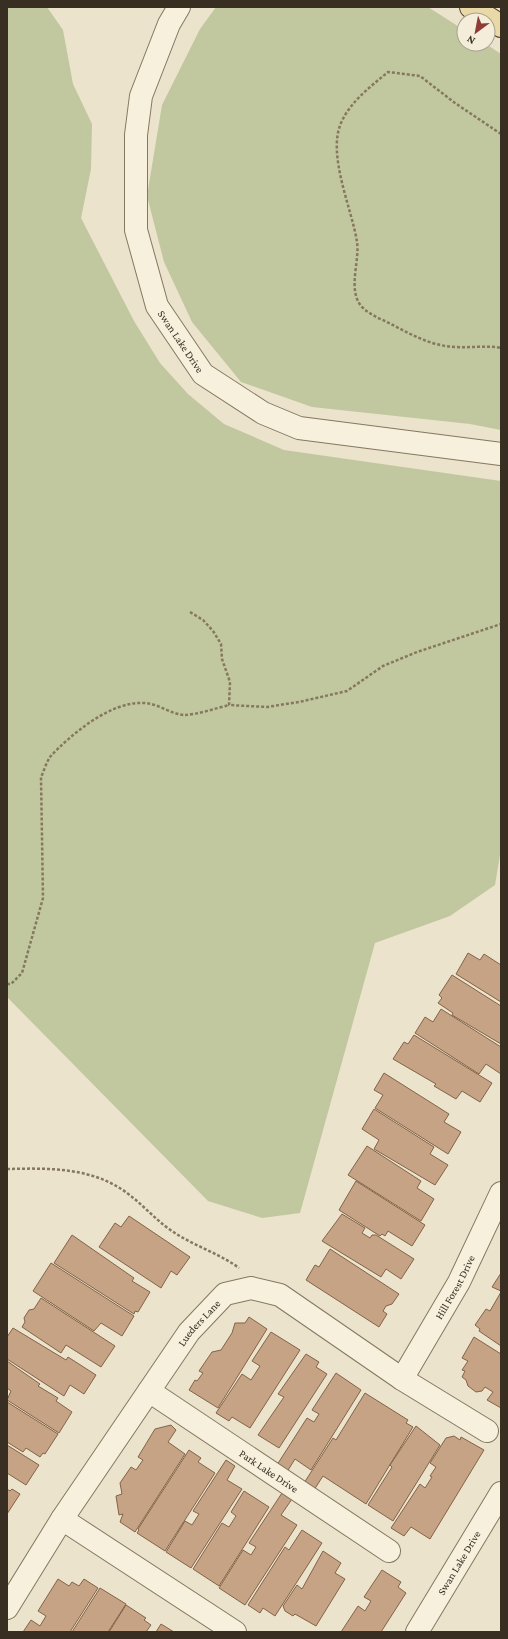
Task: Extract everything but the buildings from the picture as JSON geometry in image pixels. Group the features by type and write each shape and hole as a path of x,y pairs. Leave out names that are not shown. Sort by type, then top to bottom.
{"main road":[{"path":"471,7 501,26"}],"street":[{"name":"Swan Lake Drive","path":"179,7 169,24 140,96 136,134 136,230 156,306 203,374 263,413 299,428 501,454"},
{"name":"Hill Forest Drive","path":"402,1379 459,1282 501,1193"},
{"name":"Lueders Lane","path":"7,1608 62,1520 189,1332 225,1294 251,1288 280,1295 402,1379 487,1431"},
{"name":"Park Lake Drive","path":"149,1391 389,1550"},
{"name":"Swan Lake Drive","path":"417,1632 501,1493"},
{"path":"62,1520 235,1632"}],"path":[{"path":"501,134 460,107 420,76 388,72 352,105 340,124 337,143 338,158 355,226 358,246 355,291 358,302 373,315 416,338 438,346 501,348"},
{"path":"190,612 203,620 213,631 221,644 222,659 230,682 229,705"},
{"path":"7,984 11,984 22,973 43,898 41,777 49,759 77,732 95,718 118,708 141,702 185,715 229,705 267,707 300,702 347,690 383,666 438,644 501,624"},
{"path":"7,1169 69,1170 111,1182 128,1194 170,1229 198,1246 222,1256 242,1270 251,1288"}],"green space":[{"path":"7,7 47,7 63,30 73,84 92,124 91,169 81,218 134,321 160,363 188,394 224,424 284,450 501,481 501,849 495,885 450,916 375,943 300,1213 262,1218 208,1201 7,997"},
{"path":"216,7 428,7 456,25 456,52 496,52 496,51 501,54 501,430 470,424 312,407 241,382 192,322 164,262 147,196 162,105 200,29"}]}
